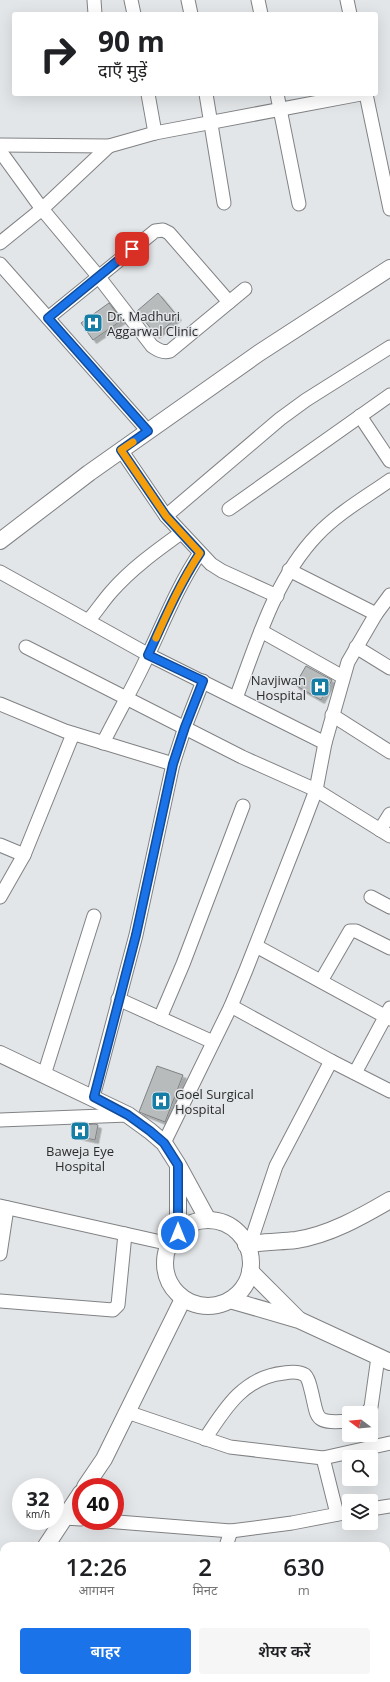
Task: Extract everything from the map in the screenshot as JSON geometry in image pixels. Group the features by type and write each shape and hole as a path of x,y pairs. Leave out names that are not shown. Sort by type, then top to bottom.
{"street":[{"path":"94,0 96,12"},
{"path":"131,0 134,12"},
{"path":"188,0 191,12"},
{"path":"258,0 261,12"},
{"path":"347,0 350,12"},
{"path":"148,96 155,133"},
{"path":"206,96 224,203"},
{"path":"277,96 299,204"},
{"path":"0,145 110,146 155,133 351,96"},
{"path":"366,96 390,209"},
{"path":"0,243 42,208 110,146"},
{"path":"0,151 42,208 98,276 152,346 161,352 170,350 245,290"},
{"path":"48,318 155,231 163,230 169,233 229,302"},
{"path":"0,264 148,431"},
{"path":"0,542 121,450 259,353 390,268"},
{"path":"166,516 280,419 306,400 390,347"},
{"path":"229,510 390,395"},
{"path":"360,416 390,461"},
{"path":"121,450 166,516 211,564 222,571 277,596"},
{"path":"236,698 261,631 289,570 318,534 345,511 390,480"},
{"path":"88,621 111,592 128,575 152,554 181,533"},
{"path":"103,743 148,655 177,592 200,553"},
{"path":"289,570 376,614"},
{"path":"0,572 148,655 325,742"},
{"path":"164,1143 230,1006 256,946 316,790 325,742 343,676 356,647 376,614 390,595"},
{"path":"261,631 343,676"},
{"path":"26,647 242,757 316,790 385,833 390,814"},
{"path":"356,647 390,668"},
{"path":"94,1097 118,999 136,935 173,764 185,727 203,681"},
{"path":"0,704 73,734 173,764"},
{"path":"332,715 390,752"},
{"path":"0,897 24,855 73,734"},
{"path":"160,1018 183,964 243,806"},
{"path":"0,845 24,855"},
{"path":"370,897 390,907"},
{"path":"44,1075 94,916"},
{"path":"321,982 350,931 356,931 390,948"},
{"path":"256,946 321,982 388,1014 355,1072"},
{"path":"118,999 213,1042"},
{"path":"230,1006 390,1091"},
{"path":"0,1054 94,1097 128,1115 150,1131 164,1143 178,1165 208,1220"},
{"path":"178,1165 174,1238 165,1258 166,1276 174,1291 183,1299 205,1307 230,1300 246,1285 251,1260 248,1244 276,1166 331,1061"},
{"path":"0,1120 128,1115"},
{"path":"248,1244 296,1240 317,1235 360,1216 390,1200"},
{"path":"0,1254 3,1207 125,1234 174,1238 192,1223 208,1220 233,1228 248,1244"},
{"path":"0,1301 113,1310 118,1305 125,1234"},
{"path":"250,1271 299,1320"},
{"path":"91,1478 104,1459 183,1299"},
{"path":"230,1300 299,1320 384,1359 371,1406"},
{"path":"205,1439 223,1411 234,1398 247,1386 261,1378 274,1374 293,1372 304,1375 308,1381 316,1415 325,1422 342,1421"},
{"path":"127,1412 205,1439 244,1450 323,1458 390,1443"},
{"path":"323,1458 342,1510"},
{"path":"64,1518 72,1506"},
{"path":"378,1508 390,1506"},
{"path":"124,1523 231,1531 292,1523 342,1513"},
{"path":"64,1518 72,1518"},
{"path":"49,1542 56,1530"},
{"path":"227,1542 231,1531"}],"building":[{"path":"158,293 178,317 156,335 137,311"},
{"path":"109,303 122,320 93,340 81,323"},
{"path":"306,666 332,680 321,700 295,685"},
{"path":"157,1066 183,1075 165,1122 139,1112"},
{"path":"80,1125 98,1125 95,1140 77,1136"}],"slow traffic":[{"path":"133,442 121,450 166,516 200,553 177,592 156,638"}],"place":[{"name":"Dr. Madhuri Aggarwal Clinic","path":"93,323"},
{"name":"Navjiwan Hospital","path":"320,687"},
{"name":"Goel Surgical Hospital","path":"161,1101"},
{"name":"Baweja Eye Hospital","path":"80,1131"}],"route":[{"path":"132,249 48,318 148,431 121,450 166,516 200,553 177,592 148,655 203,681 185,727 173,764 136,935 118,999 94,1097 128,1115 150,1131 164,1143 178,1165 178,1233"}]}
